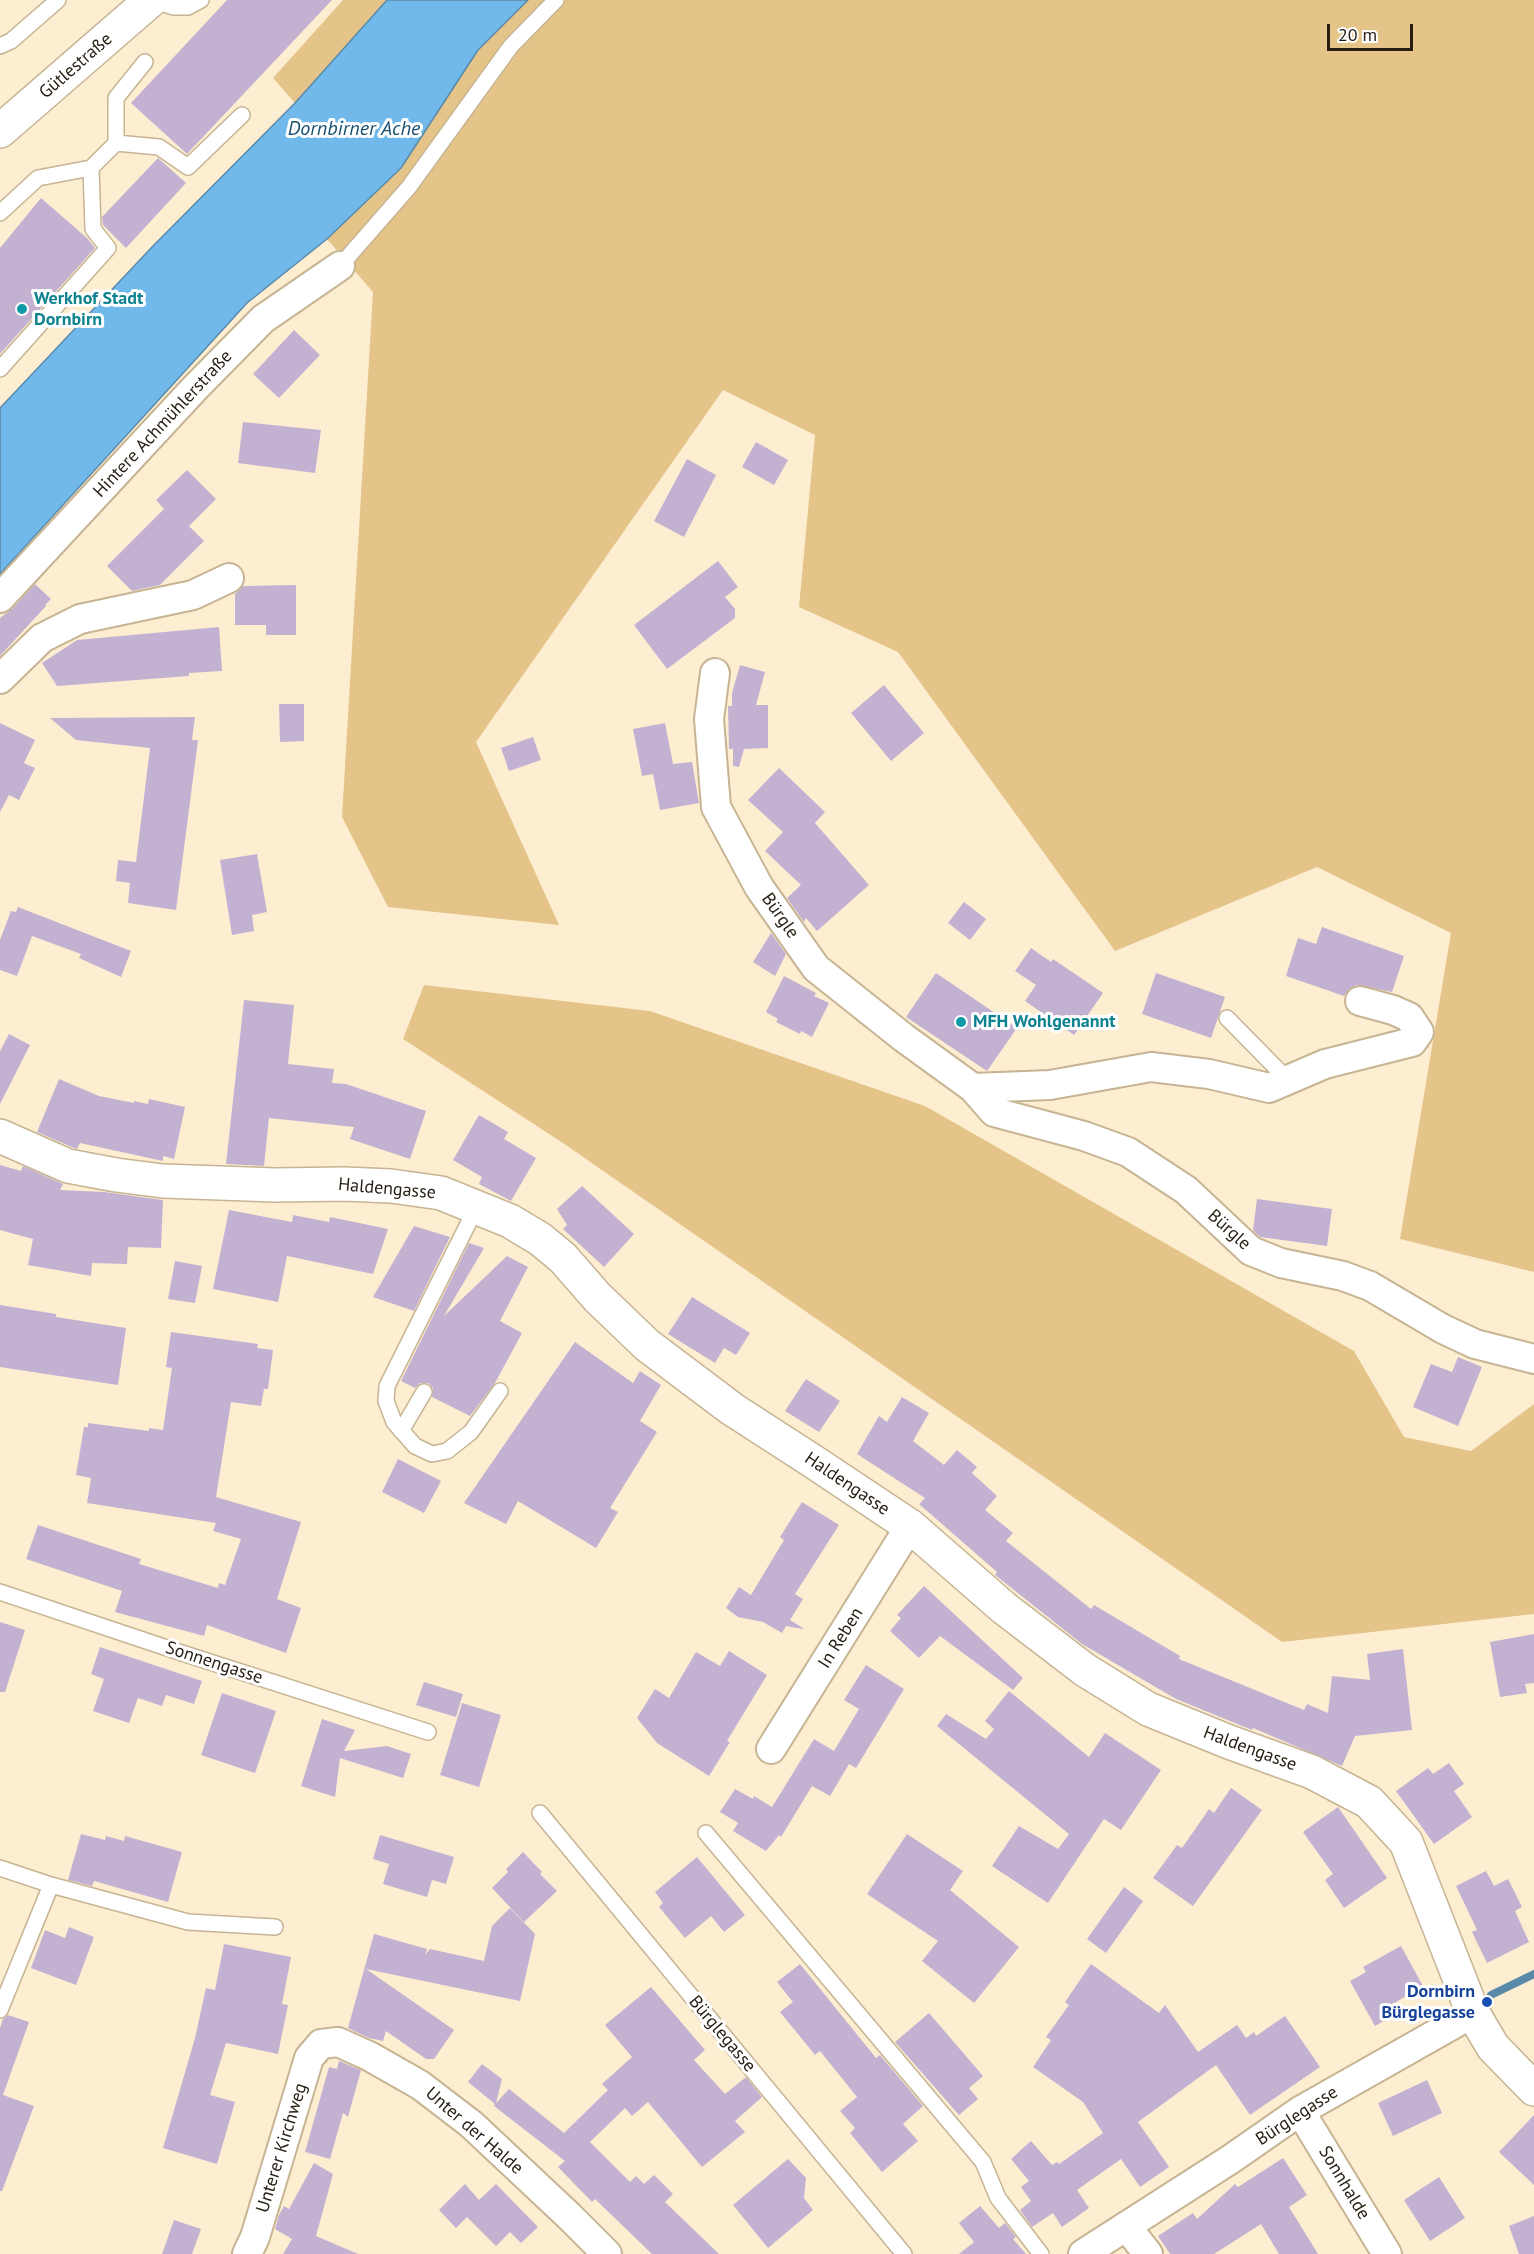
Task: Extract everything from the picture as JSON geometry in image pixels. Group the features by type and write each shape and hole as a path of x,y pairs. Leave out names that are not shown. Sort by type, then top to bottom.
{"street":[{"name":"Gütlestraße","path":"0,130 151,0"},
{"name":"Hintere Achmühlerstraße","path":"0,598 195,388 263,319 340,266"},
{"path":"0,679 42,638 80,619 193,595 229,578"},
{"name":"Bürgle","path":"715,673 709,719 717,807 759,887 816,968 904,1038 973,1088 994,1112 1084,1136 1128,1152 1186,1190 1251,1251 1281,1263 1343,1276 1370,1286 1443,1329 1475,1344 1534,1359"},
{"path":"973,1088 1050,1085 1151,1067 1209,1074 1269,1088 1325,1064 1412,1042 1419,1032 1409,1017 1360,1001"},
{"name":"Haldengasse","path":"0,1136 68,1166 116,1175 219,1183 391,1186 441,1193 510,1221 540,1239 563,1257 597,1297 647,1345 732,1409 910,1526 1004,1608 1085,1670 1148,1709 1312,1772 1369,1802 1406,1842 1473,2013 1493,2047 1534,2089"},
{"name":"In Reben","path":"771,1749 910,1526"},
{"name":"Bürglegasse","path":"1083,2254 1231,2159 1300,2111 1473,2013"},
{"name":"Unter der Halde","path":"321,2044 338,2042 369,2056 420,2085 471,2124 607,2254"},
{"name":"Unterer Kirchweg","path":"247,2254 255,2237 309,2058 321,2044"},
{"name":"Sonnhalde","path":"1300,2111 1387,2254"},
{"path":"1126,2226 1148,2254"}],"lane":[{"path":"0,46 11,41 58,0"},
{"path":"151,0 173,7 188,7 201,0"},
{"path":"340,266 409,188 511,46 556,0"},
{"path":"0,213 38,178 92,168 116,143 116,98 145,62"},
{"path":"116,143 159,147 188,167 242,115"},
{"path":"0,369 108,248 93,229 92,168"},
{"path":"1227,1018 1287,1079"},
{"path":"477,1206 387,1386 389,1411 393,1422 415,1446 432,1454 447,1451 471,1431 500,1391"},
{"path":"401,1431 424,1392"},
{"name":"Sonnengasse","path":"0,1592 428,1732"},
{"name":"Bürglegasse","path":"540,1813 904,2254"},
{"path":"706,1833 983,2162 998,2198 1041,2254"},
{"path":"0,1868 51,1885 188,1922 275,1927"},
{"path":"0,2010 51,1885"}],"shaded area":[{"path":"343,0 387,0 295,103 273,78"},
{"path":"528,0 1534,0 1534,1272 1400,1239 1451,933 1317,867 1115,951 898,652 799,607 815,435 723,390 476,742 559,925 388,907 342,817 373,292 327,239 401,168 478,50"},
{"path":"424,985 650,1011 925,1106 1354,1351 1404,1437 1471,1451 1534,1404 1534,1614 1282,1642 563,1143 403,1039"}],"water":[{"name":"Dornbirner Ache","path":"387,0 528,0 478,50 401,168 327,239 247,303 0,574 0,408 153,246 295,103"}],"building":[{"path":"227,0 332,0 187,154 131,103"},
{"path":"158,158 186,183 126,248 103,225 102,217"},
{"name":"Werkhof Stadt Dornbirn","path":"41,198 87,238 95,248 0,354 0,248"},
{"path":"294,330 320,355 279,398 253,374"},
{"path":"243,422 321,430 315,473 238,463"},
{"path":"756,442 788,460 774,485 742,467"},
{"path":"687,459 716,475 684,537 654,521"},
{"path":"187,470 216,499 189,526 204,541 160,585 132,591 107,566 164,509 156,500"},
{"path":"718,561 738,587 725,597 735,609 735,618 667,669 634,625"},
{"path":"35,584 51,599 0,656 0,618 12,609"},
{"path":"296,585 296,635 266,635 266,625 235,625 235,594 243,586"},
{"path":"219,627 222,671 189,673 189,676 57,686 42,663 77,640"},
{"path":"740,665 765,672 756,705 768,705 768,748 744,749 739,767 733,766 733,749 729,749 728,706 732,706 732,693"},
{"path":"884,685 924,733 891,761 851,713"},
{"path":"279,704 304,704 304,741 280,742"},
{"path":"195,717 192,740 198,740 176,910 128,903 130,883 116,881 118,860 136,862 150,748 76,740 50,718"},
{"path":"0,723 35,740 24,763 35,768 19,800 9,795 0,812"},
{"path":"665,723 673,764 692,762 699,803 660,810 653,774 642,776 633,729"},
{"path":"533,737 541,760 509,771 501,748"},
{"path":"779,768 825,812 815,823 869,885 817,931 806,918 804,922 787,898 801,885 765,851 783,832 748,800"},
{"path":"257,854 267,912 252,915 254,931 232,935 220,860"},
{"path":"964,902 986,919 970,940 948,923"},
{"path":"18,907 131,951 121,977 79,958 81,954 32,936 17,976 0,970 0,940 11,911 16,912"},
{"path":"1322,927 1404,956 1392,992 1356,985 1344,996 1286,976 1298,938 1316,944"},
{"path":"771,933 786,954 775,976 753,962"},
{"path":"1031,948 1051,962 1053,959 1103,993 1074,1035 1025,1001 1036,985 1015,971"},
{"name":"MFH Wohlgenannt","path":"936,973 1017,1028 987,1071 906,1017"},
{"path":"1156,973 1225,997 1211,1038 1142,1014"},
{"path":"784,976 816,993 814,996 829,1003 812,1037 801,1031 800,1034 776,1022 778,1019 766,1012"},
{"path":"244,1000 294,1005 288,1064 334,1069 332,1083 346,1084 426,1111 410,1159 350,1139 354,1127 269,1118 264,1166 226,1164"},
{"path":"9,1034 30,1045 0,1104 0,1051"},
{"path":"59,1079 99,1096 148,1104 149,1099 185,1107 174,1159 163,1156 163,1161 80,1143 77,1149 37,1132"},
{"path":"479,1115 508,1132 504,1139 536,1158 511,1201 479,1184 482,1177 453,1160"},
{"path":"0,1165 21,1171 23,1166 63,1184 60,1190 104,1192 163,1200 161,1248 128,1247 127,1264 92,1263 91,1276 28,1265 33,1239 0,1230"},
{"path":"582,1186 634,1234 604,1267 563,1229 567,1225 557,1209"},
{"path":"1257,1199 1332,1209 1327,1246 1260,1237 1253,1230"},
{"path":"229,1210 292,1222 293,1215 329,1222 330,1217 388,1229 373,1274 287,1256 278,1302 213,1289"},
{"path":"414,1226 450,1237 414,1311 373,1297"},
{"path":"469,1243 484,1248 444,1316 507,1256 528,1267 500,1321 522,1333 495,1383 470,1416 432,1397 433,1388 428,1383 420,1383 415,1388 401,1381"},
{"path":"175,1261 202,1266 195,1303 168,1299"},
{"path":"692,1297 750,1333 736,1355 724,1348 715,1363 668,1334"},
{"path":"0,1305 126,1328 118,1385 0,1367"},
{"path":"171,1332 258,1344 257,1348 273,1350 268,1389 264,1389 261,1406 231,1402 216,1497 301,1522 277,1599 301,1608 286,1653 207,1625 204,1636 115,1612 122,1591 26,1559 38,1525 141,1559 139,1564 218,1588 219,1583 225,1585 241,1539 213,1531 216,1523 87,1503 91,1478 76,1475 84,1427 88,1427 88,1423 149,1431 149,1428 163,1430 172,1368 166,1367"},
{"path":"575,1342 633,1383 640,1371 661,1385 640,1421 657,1432 610,1508 618,1512 596,1548 518,1501 506,1524 464,1503"},
{"path":"1458,1357 1482,1367 1458,1426 1413,1407 1431,1364 1452,1372"},
{"path":"806,1379 840,1401 819,1432 785,1411"},
{"path":"902,1397 929,1413 913,1441 944,1465 957,1450 977,1467 972,1473 997,1496 985,1510 1013,1533 1006,1541 1091,1609 1094,1605 1180,1656 1179,1659 1304,1710 1307,1704 1328,1713 1332,1676 1370,1680 1367,1654 1403,1649 1412,1730 1355,1736 1342,1766 1253,1728 1252,1730 1176,1699 1082,1644 995,1575 997,1572 919,1504 925,1498 857,1454 879,1416 887,1422"},
{"path":"398,1459 441,1481 424,1513 382,1492"},
{"path":"802,1502 839,1525 795,1594 803,1599 790,1620 803,1629 786,1626 782,1633 763,1622 738,1617 726,1608 739,1587 751,1595 784,1540 780,1537"},
{"path":"924,1586 1023,1678 1013,1690 940,1636 919,1658 890,1631 901,1618 897,1615"},
{"path":"0,1622 25,1630 5,1692 0,1692"},
{"path":"1534,1634 1534,1683 1525,1684 1527,1693 1500,1697 1490,1642"},
{"path":"100,1647 202,1681 194,1704 166,1695 162,1706 138,1698 129,1723 93,1711 104,1679 91,1674"},
{"path":"729,1651 767,1675 727,1741 730,1742 709,1776 657,1743 637,1718 655,1689 669,1698 696,1652 720,1666"},
{"path":"866,1665 904,1689 856,1768 849,1764 830,1796 812,1786 781,1837 779,1835 766,1851 733,1831 738,1823 720,1812 735,1789 753,1799 754,1796 772,1807 814,1739 834,1751 859,1709 844,1700"},
{"path":"424,1682 463,1694 456,1717 416,1705"},
{"path":"1009,1691 1089,1757 1105,1733 1161,1770 1121,1830 1104,1819 1048,1903 992,1866 1019,1826 1058,1849 1069,1834 937,1726 946,1714 986,1739 994,1729 985,1721"},
{"path":"222,1693 276,1711 255,1773 201,1755"},
{"path":"462,1703 501,1715 479,1787 440,1775"},
{"path":"322,1719 355,1730 344,1751 387,1746 411,1754 403,1778 340,1758 335,1797 301,1786"},
{"path":"1449,1763 1464,1784 1454,1791 1472,1817 1434,1844 1396,1791 1428,1768 1433,1774"},
{"path":"1231,1788 1262,1810 1193,1906 1153,1878 1177,1845 1182,1848 1209,1809 1214,1813"},
{"path":"1338,1807 1387,1878 1344,1908 1325,1880 1333,1874 1303,1832"},
{"path":"81,1834 105,1840 106,1836 124,1841 125,1836 182,1852 168,1902 94,1881 92,1886 68,1880"},
{"path":"907,1834 963,1871 950,1890 1019,1947 974,2003 922,1961 938,1941 867,1894"},
{"path":"380,1835 454,1857 446,1884 432,1880 427,1897 383,1884 389,1864 373,1859"},
{"path":"523,1852 557,1891 524,1922 492,1888"},
{"path":"697,1857 745,1915 724,1932 711,1916 685,1938 659,1907 663,1903 655,1892"},
{"path":"1486,1871 1494,1886 1508,1879 1522,1907 1515,1911 1529,1942 1487,1963 1472,1932 1477,1930 1456,1886"},
{"path":"1124,1887 1143,1901 1106,1953 1087,1939"},
{"path":"510,1908 535,1934 520,2001 366,1969 454,2030 434,2059 426,2059 386,2031 383,2041 369,2038 348,2028 374,1934 427,1949 425,1955 430,1949 484,1961 492,1926"},
{"path":"69,1927 94,1937 76,1985 31,1968 45,1930 65,1938"},
{"path":"224,1944 291,1957 282,2004 288,2005 278,2054 226,2043 210,2095 235,2102 217,2164 163,2148 195,2038 206,1988 215,1990"},
{"path":"1401,1946 1423,1986 1391,2005 1396,2014 1375,2026 1350,1981 1366,1972 1363,1967"},
{"path":"800,1964 876,2058 880,2055 923,2106 903,2124 918,2141 882,2172 850,2133 855,2128 840,2111 857,2097 820,2051 815,2055 780,2012 793,2002 777,1982"},
{"path":"1091,1964 1159,2013 1165,2005 1198,2052 1237,2025 1246,2038 1254,2032 1256,2036 1285,2016 1320,2067 1250,2115 1216,2065 1138,2122 1169,2167 1140,2187 1121,2159 1077,2190 1089,2208 1062,2227 1053,2213 1032,2227 1020,2210 1031,2201 1021,2187 1029,2181 1011,2159 1031,2141 1052,2165 1057,2162 1059,2164 1103,2133 1083,2102 1033,2067 1051,2040 1046,2037 1069,2005 1065,2002"},
{"path":"651,1987 705,2050 694,2060 725,2094 746,2077 762,2097 735,2121 745,2132 702,2167 648,2102 632,2116 625,2108 590,2142 630,2182 636,2176 644,2184 654,2175 673,2194 665,2202 719,2254 652,2254 595,2199 592,2202 558,2167 565,2161 494,2106 495,2104 468,2082 482,2064 502,2079 496,2103 509,2089 564,2133 608,2090 602,2084 632,2057 605,2025"},
{"path":"929,2013 983,2076 969,2088 978,2099 959,2115 895,2042"},
{"path":"8,2015 29,2022 3,2095 34,2106 2,2191 0,2191 0,2028 3,2019"},
{"path":"339,2061 361,2070 348,2117 343,2113 330,2159 305,2152 329,2067 337,2069"},
{"path":"1427,2080 1442,2113 1393,2136 1378,2103"},
{"path":"1534,2115 1534,2185 1499,2152"},
{"path":"1283,2158 1307,2195 1289,2207 1318,2254 1279,2254 1261,2224 1214,2254 1170,2254 1158,2236 1193,2213 1197,2219 1235,2184 1238,2187"},
{"path":"788,2159 806,2178 804,2198 813,2210 768,2248 733,2205"},
{"path":"314,2163 333,2174 316,2236 358,2254 283,2254 292,2239 275,2229 279,2215 284,2206 289,2209"},
{"path":"1439,2177 1465,2218 1430,2241 1404,2200"},
{"path":"465,2184 479,2200 496,2184 538,2227 521,2243 510,2232 496,2246 467,2217 456,2228 439,2210"},
{"path":"980,2206 999,2228 1005,2223 1016,2237 1013,2239 1026,2254 959,2254 974,2242 959,2223"},
{"path":"1534,2216 1534,2254 1519,2254 1509,2226"},
{"path":"174,2220 201,2229 192,2254 162,2254"}],"waterway":[{"path":"1491,1995 1534,1974"}],"place":[{"name":"Werkhof Stadt Dornbirn","path":"22,309"},
{"name":"MFH Wohlgenannt","path":"961,1022"},
{"name":"Dornbirn Bürglegasse","path":"1487,2002"}]}
